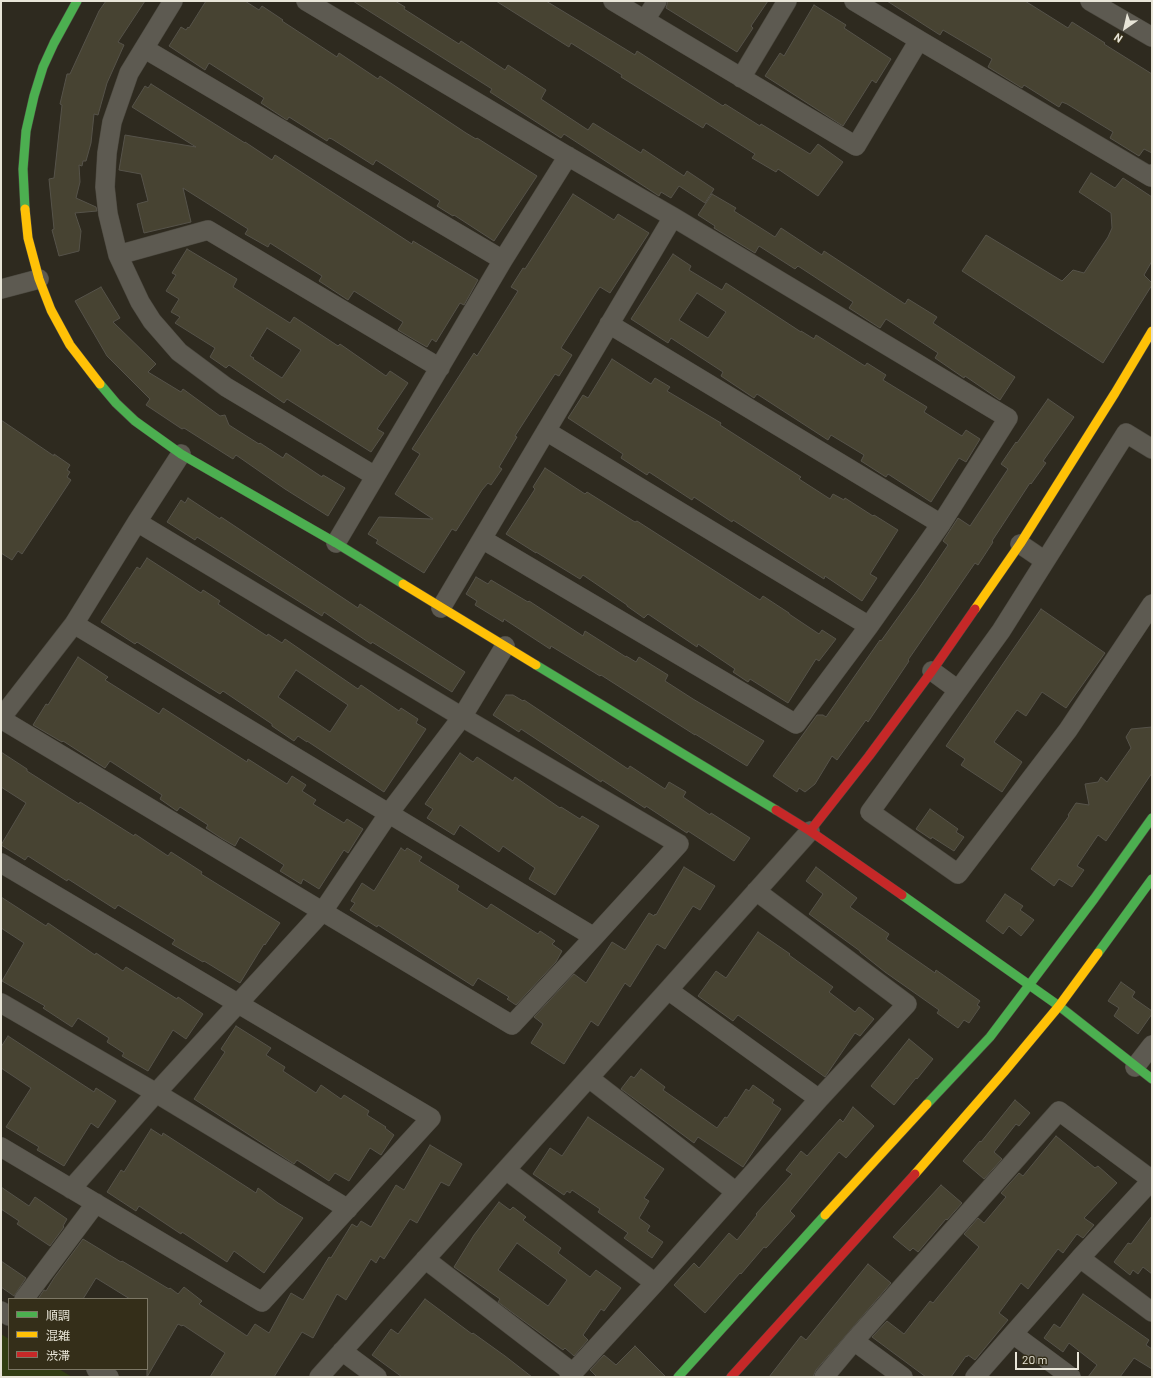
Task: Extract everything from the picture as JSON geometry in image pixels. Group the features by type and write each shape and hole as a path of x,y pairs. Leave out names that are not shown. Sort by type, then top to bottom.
{"street":[{"path":"77,1 54,43 43,67 34,96 26,131 23,169 24,200 28,238 39,279 51,310 70,345 116,403 135,421 182,454 336,543 810,831 1059,1006 1152,1079"},
{"path":"173,1 129,73 112,122 107,153 105,188 108,214 118,255 140,302 148,315 179,352 226,387 375,476"},
{"path":"306,1 673,217 1008,418 940,524 869,626 796,724 482,539"},
{"path":"613,1 856,146 919,40"},
{"path":"645,20 657,1"},
{"path":"741,78 787,1"},
{"path":"854,1 1151,176 1152,174"},
{"path":"1090,1 1152,37"},
{"path":"145,48 503,260"},
{"path":"336,543 503,260 568,156"},
{"path":"441,608 673,217"},
{"path":"118,255 208,230 440,368"},
{"path":"1,289 39,279"},
{"path":"609,324 940,524"},
{"path":"319,1377 810,831 869,756 932,671 1020,544 1115,393 1152,331"},
{"path":"546,431 869,626"},
{"path":"1152,449 1126,433 1000,631 870,812 958,874 1068,730 1152,604"},
{"path":"137,522 462,717 679,844 512,1025 1,718 74,624 137,522 182,454"},
{"path":"1020,544 1045,561"},
{"path":"74,624 594,937"},
{"path":"71,1189 156,1093 323,911 389,813 462,717 505,646"},
{"path":"932,671 958,690"},
{"path":"678,1377 886,1148 990,1037 1094,899 1152,818"},
{"path":"1,863 431,1118 262,1302 1,1147"},
{"path":"731,1377 878,1216 1004,1072 1059,1006 1152,879"},
{"path":"425,1260 571,1375 819,1099 907,1004 756,891"},
{"path":"668,990 819,1099"},
{"path":"1,1003 156,1093 348,1209"},
{"path":"1135,1067 1152,1045"},
{"path":"589,1078 736,1192"},
{"path":"824,1377 1059,1111 1152,1180 1080,1258 975,1377"},
{"path":"506,1170 655,1283"},
{"path":"25,1298 96,1203"},
{"path":"1080,1258 1152,1312"},
{"path":"1013,1334 1070,1377"},
{"path":"854,1342 903,1377"},
{"path":"342,1351 377,1377"},
{"path":"98,1370 109,1377"}],"green space":[{"path":"1,1334 8,1338 8,1370 61,1370 72,1377 1,1377"}],"building":[{"path":"106,1 145,1 118,42 124,45 107,83 98,115 94,114 91,143 86,161 83,161 82,166 79,165 80,182 76,198 96,207 97,211 75,213 81,231 79,251 59,256 52,230 54,229 49,179 54,178 62,105 60,104 67,74 70,74 99,11"},
{"path":"206,1 245,1 259,10 262,6 337,57 339,53 378,79 380,76 466,133 476,139 477,138 537,176 494,241 454,215 453,216 437,206 440,201 376,160 373,165 332,139 329,138 327,141 289,117 287,120 261,103 264,98 209,63 205,70 169,46 181,27 186,30 188,27 189,28"},
{"path":"353,1 395,1 405,7 404,9 459,44 461,41 505,70 508,65 546,90 541,99 588,130 593,123 641,153 643,149 684,176 687,171 714,189 705,203 679,186 671,198 661,192 659,196 564,134 561,138 490,92 492,89"},
{"path":"496,1 546,1 635,55 637,51 723,106 725,104 760,126 761,124 810,154 818,144 843,162 818,196 778,169 776,172 752,158 755,154 706,123 703,128 621,77 622,75 571,43 569,47"},
{"path":"668,1 768,1 751,26 753,28 737,52 666,8"},
{"path":"887,1 1025,1 1068,28 1072,22 1152,74 1152,153 1144,149 1139,156 1110,138 1113,132 1067,104 1062,102 1059,107 1024,85 1022,88 988,67 992,59 943,30 940,35"},
{"path":"814,5 846,25 844,28 891,59 876,83 872,80 843,126 765,76 780,53 784,56"},
{"path":"151,84 272,160 275,155 412,244 413,241 478,280 464,305 460,303 436,342 432,339 427,347 398,330 403,322 354,291 348,300 319,281 322,276 270,243 268,247 245,234 248,229 183,188 191,222 144,233 137,204 148,201 141,174 119,170 125,135 196,147 132,107 145,86 148,88"},
{"path":"1091,173 1115,188 1123,178 1152,197 1152,261 1144,275 1152,283 1152,285 1103,363 962,271 986,235 1062,281 1073,270 1084,273 1108,237 1112,228 1111,213 1079,192"},
{"path":"573,194 614,220 618,214 649,233 610,293 600,287 597,291 561,348 572,355 559,376 555,374 515,436 517,437 499,467 502,469 491,485 488,483 482,490 456,531 452,529 424,573 376,543 378,540 368,534 379,517 433,519 395,494 420,454 412,449 474,353 477,356 518,291 511,287 523,268 525,269"},
{"path":"712,194 736,208 734,211 775,237 781,228 822,255 824,251 905,304 908,299 937,317 933,323 1015,377 1000,400 935,358 938,353 886,319 880,328 849,308 853,302 798,266 795,269 759,246 755,253 714,228 715,226 698,215"},
{"path":"187,249 237,279 233,287 290,323 294,317 338,346 340,344 386,376 390,371 408,383 377,429 384,433 371,452 287,399 284,403 229,365 226,368 210,357 215,348 175,323 180,317 171,312 179,299 166,291 176,275 172,273","holes":["267,328 301,350 282,378 250,356"]},
{"path":"673,254 691,266 689,270 722,290 726,283 801,332 814,339 816,335 865,366 867,363 886,375 883,380 927,407 924,412 962,436 966,430 980,439 966,462 959,458 931,502 888,474 886,477 861,461 864,455 831,435 828,440 757,394 754,398 721,376 723,372 671,338 668,343 631,319","holes":["697,293 726,312 708,338 679,320"]},
{"path":"101,287 120,318 113,322 156,364 148,372 181,392 183,389 220,416 225,415 229,425 259,444 260,443 283,458 286,453 322,477 323,475 345,488 328,516 285,489 236,455 233,459 184,428 182,429 146,405 150,399 107,356 75,301"},
{"path":"612,359 651,384 655,378 670,387 667,391 721,423 720,425 801,477 799,479 830,499 833,494 844,500 845,498 898,530 870,574 877,578 862,601 825,576 824,579 733,520 732,522 694,497 692,500 649,472 647,475 621,458 623,454 568,418 583,395 588,398"},
{"path":"1048,399 1074,417 1043,461 1046,463 1031,484 1030,483 978,565 975,563 908,660 909,661 868,722 866,720 837,760 832,756 815,784 805,792 799,788 797,792 773,776 817,715 823,715 826,717 880,640 881,641 917,591 948,545 943,541 958,518 970,526 1008,469 1001,464"},
{"path":"1,420 54,456 54,454 70,465 67,470 70,472 67,477 71,480 22,554 18,551 12,560 1,553"},
{"path":"545,468 585,494 587,492 635,522 637,521 760,600 763,596 819,634 822,630 836,639 819,661 816,659 788,703 750,679 748,682 733,672 735,669 698,644 697,647 648,614 644,618 583,575 580,579 506,534 535,489 533,487"},
{"path":"188,498 220,519 221,517 358,608 360,604 465,672 452,692 372,642 371,644 324,612 322,616 197,537 195,540 167,522 181,500 185,503"},
{"path":"147,558 201,593 203,590 220,601 218,604 267,636 268,634 282,643 285,639 358,689 361,685 399,711 401,708 418,719 416,723 426,729 384,792 307,741 298,736 294,741 272,726 272,724 223,691 220,694 137,642 135,644 101,622 137,567 140,569","holes":["296,670 348,705 330,732 278,697"]},
{"path":"476,577 488,584 491,580 528,602 529,601 583,636 585,631 636,662 639,657 668,675 665,681 764,741 747,766 601,675 600,676 551,646 550,649 504,619 503,622 475,605 477,601 466,594"},
{"path":"1041,609 1105,653 1066,708 1042,692 1026,716 1017,710 994,742 1022,762 1002,792 961,765 965,759 946,746"},
{"path":"78,657 108,677 105,680 159,714 163,708 247,762 248,759 287,784 292,776 306,785 302,791 316,800 313,804 344,823 347,819 363,829 348,853 344,850 319,889 303,879 301,884 280,871 284,865 240,837 235,846 221,838 206,828 208,825 180,807 177,811 160,799 162,795 110,761 105,768 63,741 62,742 33,725 46,704 48,705"},
{"path":"506,695 513,695 523,701 524,700 628,769 630,766 665,789 669,782 686,792 683,797 710,815 711,813 750,838 734,861 646,806 645,808 602,780 601,782 521,729 519,732 493,715"},
{"path":"1152,727 1152,773 1106,841 1098,835 1077,866 1084,870 1072,887 1059,879 1054,886 1031,869 1069,816 1068,815 1076,803 1089,805 1085,784 1098,782 1101,777 1107,782 1131,748 1126,737 1131,729"},
{"path":"1,752 27,769 27,771 79,804 80,802 134,836 135,834 168,856 171,852 202,872 201,874 280,923 265,945 264,944 240,983 172,944 175,940 118,905 115,909 28,856 25,860 1,845 26,803 1,787"},
{"path":"460,753 473,762 477,757 513,781 515,777 560,808 561,807 580,819 582,816 599,826 555,895 529,879 535,868 503,846 499,852 460,825 454,835 427,818 433,809 425,804"},
{"path":"930,809 958,829 956,832 964,837 954,851 916,829"},
{"path":"401,848 405,851 407,848 422,857 419,861 459,886 457,890 487,909 491,904 538,934 540,931 555,941 552,944 562,951 556,962 516,1005 507,999 509,997 478,978 473,986 378,925 377,927 350,910 355,903 351,901 362,883 374,891"},
{"path":"684,867 715,886 700,910 693,906 665,949 657,944 630,987 625,983 598,1026 591,1021 564,1064 531,1043 543,1024 534,1017 574,974 586,983 612,942 625,950 649,913 654,916 655,914 656,915"},
{"path":"816,867 857,898 850,907 889,934 886,939 935,973 936,970 980,1001 977,1005 980,1007 969,1023 964,1020 958,1028 937,1013 939,1010 885,972 860,951 809,914 823,894 806,881"},
{"path":"1005,894 1023,906 1020,910 1034,920 1021,936 1009,926 1003,934 986,921"},
{"path":"1,897 46,926 48,923 95,955 96,953 123,971 126,967 177,999 178,997 203,1014 186,1039 173,1030 148,1071 122,1056 124,1053 107,1042 109,1038 78,1018 72,1027 43,1008 45,1006 2,981 24,943 1,928"},
{"path":"758,932 833,987 829,992 855,1012 859,1007 874,1019 860,1036 855,1033 825,1077 738,1015 733,1021 698,996 716,971 726,978"},
{"path":"1121,982 1135,992 1132,997 1152,1011 1152,1014 1138,1034 1114,1016 1119,1008 1108,1001"},
{"path":"236,1026 271,1048 266,1055 285,1067 283,1071 316,1093 321,1085 341,1099 344,1095 369,1111 367,1115 386,1127 385,1128 394,1135 381,1155 370,1148 349,1181 335,1173 329,1181 297,1160 294,1164 194,1099 225,1052 221,1049"},
{"path":"8,1036 94,1092 96,1088 116,1101 98,1128 91,1123 64,1166 37,1150 39,1147 6,1127 31,1088 1,1068 1,1047"},
{"path":"909,1039 933,1059 894,1105 871,1086"},
{"path":"641,1069 665,1087 663,1090 717,1128 725,1117 727,1118 746,1089 749,1091 753,1085 774,1100 772,1103 781,1109 743,1167 698,1137 694,1143 621,1089 631,1076 634,1078"},
{"path":"1015,1100 1030,1113 1019,1126 1016,1124 994,1152 1002,1159 984,1179 963,1161 980,1141 981,1142"},
{"path":"853,1107 874,1126 846,1158 839,1152 790,1211 795,1216 766,1248 764,1247 705,1313 674,1285 694,1263 699,1268 729,1233 737,1240 757,1215 756,1214 792,1174 786,1170 801,1151 807,1156 840,1119 843,1122"},
{"path":"588,1117 664,1169 644,1198 649,1201 639,1218 650,1226 647,1231 663,1242 652,1258 624,1238 628,1233 598,1212 600,1209 572,1190 570,1193 567,1191 564,1195 533,1174 550,1148 562,1156"},
{"path":"151,1129 162,1136 163,1133 256,1193 258,1188 278,1203 303,1218 264,1273 234,1251 227,1262 139,1206 136,1211 107,1192 121,1170 124,1172"},
{"path":"1056,1136 1095,1168 1098,1166 1117,1183 1084,1218 1094,1225 1083,1238 1077,1234 1063,1253 1058,1249 1028,1289 1021,1283 999,1313 1008,1320 975,1360 968,1355 967,1357 966,1356 951,1377 926,1377 872,1337 887,1321 904,1334 930,1301 933,1303 979,1247 964,1234 978,1218 984,1223 1006,1197 1001,1193 1019,1173 1023,1176"},
{"path":"430,1145 462,1164 449,1186 441,1182 417,1223 410,1219 384,1259 380,1256 376,1263 371,1259 346,1300 337,1294 313,1338 302,1332 274,1377 210,1377 225,1353 183,1325 178,1324 147,1377 148,1298 128,1298 96,1278 84,1298 39,1298 44,1290 46,1291 83,1239 178,1294 184,1287 202,1301 199,1304 247,1336 255,1324 269,1333 291,1293 303,1300 329,1257 331,1258 352,1224 357,1227 361,1221 371,1227 396,1185 404,1190"},
{"path":"941,1185 962,1203 947,1220 946,1219 918,1252 913,1248 910,1251 893,1237"},
{"path":"1,1187 29,1206 35,1197 67,1219 63,1226 64,1227 50,1246 17,1224 19,1221 1,1209"},
{"path":"499,1202 510,1210 513,1207 526,1217 523,1220 561,1248 558,1253 590,1277 596,1270 621,1288 604,1311 601,1309 583,1335 588,1340 574,1356 565,1348 563,1350 498,1302 500,1299 454,1267 474,1235","holes":["517,1243 567,1280 548,1306 498,1270"]},
{"path":"1152,1216 1152,1274 1143,1267 1138,1274 1133,1270 1130,1275 1114,1262 1128,1243 1131,1244"},
{"path":"1,1261 26,1278 14,1296 1,1287"},
{"path":"868,1264 891,1283 816,1370 813,1377 769,1377 801,1336 806,1340"},
{"path":"1083,1294 1149,1340 1146,1345 1152,1349 1152,1369 1134,1358 1120,1377 1088,1377 1097,1365 1069,1343 1063,1352 1044,1338 1054,1324 1060,1328"},
{"path":"425,1299 532,1377 402,1377 372,1355 391,1329 398,1334"},
{"path":"635,1346 666,1377 597,1377 590,1370 604,1355 616,1365"}],"traffic: fast":[{"path":"25,209 23,169 26,131 34,96 43,67 54,43 77,1"},
{"path":"100,384 116,403 135,421 181,454 336,543 403,584"},
{"path":"536,665 776,810"},
{"path":"927,1104 990,1037 1094,899 1152,818"},
{"path":"1098,953 1152,879"},
{"path":"902,895 1059,1006 1152,1079"},
{"path":"678,1377 825,1215"}],"traffic: slow":[{"path":"25,209 28,238 39,279 51,310 70,345 100,384"},
{"path":"975,609 1020,544 1115,393 1152,331"},
{"path":"403,584 536,665"},
{"path":"915,1174 1059,1006 1098,953"},
{"path":"825,1215 927,1104"}],"traffic: jam":[{"path":"810,831 869,756 932,671 975,609"},
{"path":"776,810 810,831 902,895"},
{"path":"731,1377 915,1174"}]}
